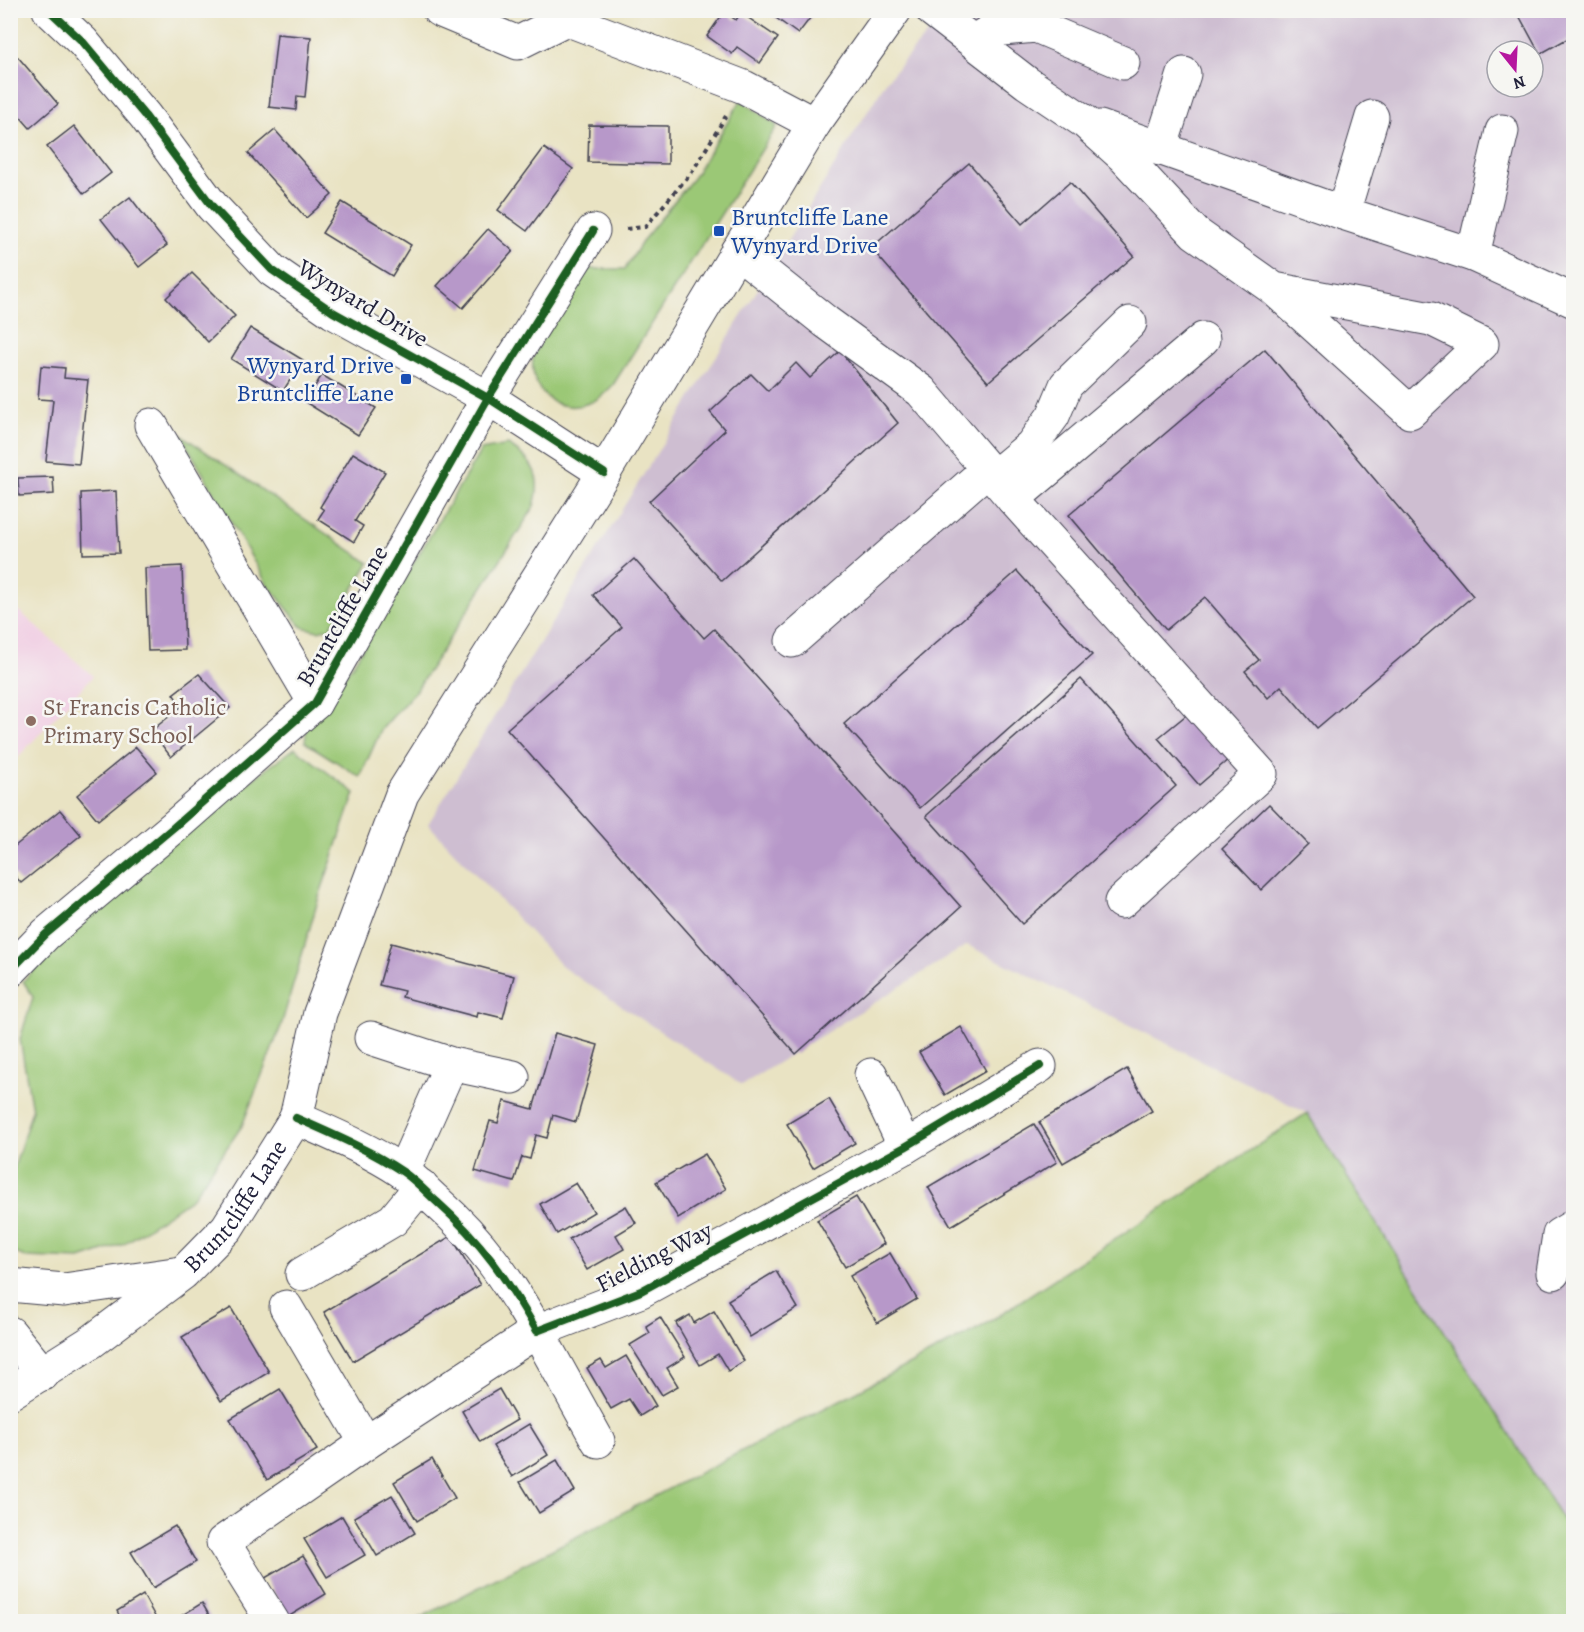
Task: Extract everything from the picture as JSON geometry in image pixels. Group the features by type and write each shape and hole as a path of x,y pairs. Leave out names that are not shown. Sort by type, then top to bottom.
{"street":[{"name":"Wynyard Drive","path":"49,10 83,42 145,116 212,206 272,270 333,312 488,398 604,473"},
{"path":"438,10 518,43 566,19 744,87 814,124"},
{"name":"Bruntcliffe Lane","path":"10,1393 43,1374 103,1333 183,1273 227,1227 296,1118 320,1013 402,794 604,473 814,124 895,10"},
{"path":"932,10 974,40 1027,83 1084,122 1124,157 1196,233 1274,289 1410,412 1482,344 1431,319 1274,289"},
{"path":"974,40 992,30 1036,26 1123,63"},
{"path":"1160,149 1185,74"},
{"path":"1343,213 1372,117"},
{"path":"1084,122 1343,213 1473,255 1571,292"},
{"path":"1473,255 1502,131"},
{"name":"Bruntcliffe Lane","path":"10,971 46,934 174,827 315,704 488,398 593,231"},
{"path":"737,251 826,322 921,391 999,482 1261,774 1122,902"},
{"path":"999,482 1031,446 1053,416 1066,386 1130,323"},
{"path":"792,641 999,482 1203,339"},
{"name":"Bruntcliffe Lane","path":"150,424 315,704"},
{"path":"371,1038 451,1064 513,1077"},
{"path":"302,1274 393,1220 412,1179 451,1064"},
{"name":"Fielding Way","path":"273,1622 223,1542 366,1443 537,1331 641,1291 905,1147 1040,1066"},
{"path":"871,1075 905,1147"},
{"path":"296,1118 349,1142 412,1179 470,1232 508,1281 598,1441"},
{"path":"1553,1273 1559,1235 1574,1226"},
{"path":"10,1285 64,1290 183,1273"},
{"path":"286,1307 366,1443"},
{"path":"10,1333 43,1374"}],"path":[{"path":"593,231 645,227 692,172 744,87"}],"shaded area":[{"path":"947,11 1573,11 1573,1536 1307,1113 967,945 742,1085 565,969 428,824 887,80"},
{"name":"St Francis Catholic Primary School","path":"11,604 93,676 11,765"}],"green space":[{"path":"741,100 777,126 613,385 590,403 574,406 553,401 538,387 534,377 534,354 583,269 625,269 644,239 694,177"},
{"path":"180,434 369,563 330,628 318,631 302,627 267,584"},
{"path":"508,445 525,458 535,472 537,489 533,509 417,689 381,730 360,777 305,742 307,724 354,663 481,450"},
{"path":"295,748 355,793 319,897 281,1026 242,1126 192,1198 124,1244 80,1259 25,1257 11,1251 10,1181 32,1110 20,1039 33,997 23,981 120,888 223,802"},
{"path":"1307,1113 1573,1536 1573,1621 414,1621 981,1327"}],"building":[{"path":"765,10 810,10 814,13 798,34"},
{"path":"1516,10 1574,10 1574,35 1545,51 1545,39 1532,39"},
{"path":"724,12 736,20 741,13 778,38 760,63 737,47 732,54 707,36"},
{"path":"277,34 311,37 305,97 297,96 296,110 269,107"},
{"path":"18,57 58,104 30,128 10,105 10,63"},
{"path":"589,125 668,126 668,164 588,162"},
{"path":"74,126 111,173 84,194 47,147"},
{"path":"275,130 332,195 306,218 248,153"},
{"path":"544,148 573,169 527,231 498,210"},
{"path":"969,163 1022,224 1070,182 1134,256 988,382 871,248"},
{"path":"130,197 167,245 139,267 101,219"},
{"path":"342,202 411,245 392,276 322,233"},
{"path":"488,229 513,251 463,308 437,286"},
{"path":"192,273 235,316 208,342 166,298"},
{"path":"250,328 303,360 283,391 231,359"},
{"path":"1265,349 1473,596 1317,728 1281,686 1268,698 1245,671 1259,660 1205,597 1166,630 1069,515"},
{"path":"840,351 898,423 722,581 649,501 725,430 710,412 751,374 768,391 796,363 810,378"},
{"path":"41,366 65,368 64,378 88,380 79,464 46,461 53,400 38,399"},
{"path":"322,375 376,408 358,435 305,402"},
{"path":"353,453 385,472 355,521 363,526 354,542 318,519 324,510 320,507"},
{"path":"53,477 54,494 19,496 18,478"},
{"path":"116,491 119,553 83,554 81,493"},
{"path":"634,559 704,638 714,629 961,907 796,1054 507,729 622,627 593,595"},
{"path":"182,566 185,650 148,651 145,568"},
{"path":"1017,571 1092,655 920,808 844,724"},
{"path":"199,674 230,708 171,757 151,731 182,706 173,694"},
{"path":"1081,679 1176,786 1022,924 926,816"},
{"path":"1190,712 1230,758 1199,785 1158,738"},
{"path":"136,747 157,772 98,820 77,795"},
{"path":"1269,804 1308,844 1261,890 1222,849"},
{"path":"60,810 81,835 21,883 10,870 10,850"},
{"path":"391,943 514,976 503,1018 478,1012 477,1017 402,997 404,991 379,985"},
{"path":"961,1027 986,1071 945,1095 919,1052"},
{"path":"555,1033 598,1045 576,1122 553,1115 547,1138 536,1135 530,1159 522,1157 514,1182 475,1171 490,1121 498,1123 504,1101 533,1109"},
{"path":"1127,1069 1152,1111 1063,1163 1039,1122"},
{"path":"829,1099 855,1143 813,1168 787,1124"},
{"path":"1034,1124 1057,1162 951,1226 928,1187"},
{"path":"705,1154 726,1189 678,1218 656,1182"},
{"path":"576,1183 594,1212 557,1234 540,1204"},
{"path":"856,1197 884,1244 845,1267 817,1220"},
{"path":"626,1206 636,1223 616,1235 624,1249 587,1270 569,1239"},
{"path":"451,1236 480,1285 353,1361 324,1312"},
{"path":"890,1253 917,1299 877,1323 850,1276"},
{"path":"776,1271 798,1308 750,1337 728,1300"},
{"path":"231,1308 269,1372 221,1401 182,1337"},
{"path":"714,1311 744,1361 728,1371 718,1354 700,1365 676,1323 690,1315 694,1323"},
{"path":"660,1317 685,1357 667,1368 678,1386 662,1395 630,1345 650,1333 646,1326"},
{"path":"626,1356 656,1406 640,1416 629,1399 611,1409 587,1368 601,1360 606,1368"},
{"path":"280,1389 317,1450 267,1480 230,1419"},
{"path":"499,1389 517,1420 480,1442 462,1411"},
{"path":"529,1424 548,1455 512,1477 493,1446"},
{"path":"432,1459 455,1498 417,1521 394,1482"},
{"path":"557,1460 575,1491 539,1513 520,1482"},
{"path":"392,1495 415,1533 377,1556 354,1517"},
{"path":"342,1516 365,1555 327,1577 304,1539"},
{"path":"175,1526 196,1562 153,1588 131,1552"},
{"path":"303,1556 326,1594 288,1617 265,1578"},
{"path":"143,1595 158,1622 123,1622 117,1611"},
{"path":"202,1603 213,1622 171,1622"}],"cycle path":[{"path":"49,10 83,42 145,116 212,206 272,270 333,312 488,398 604,473"},
{"path":"10,971 46,934 174,827 315,703 488,398 593,231"},
{"path":"296,1118 351,1143 403,1172 416,1182 481,1247 504,1278 537,1331 641,1291 905,1147 1040,1066"}],"place":[{"name":"Bruntcliffe Lane Wynyard Drive","path":"719,231"},
{"name":"Wynyard Drive Bruntcliffe Lane","path":"406,379"},
{"name":"St Francis Catholic Primary School","path":"31,721"}]}
